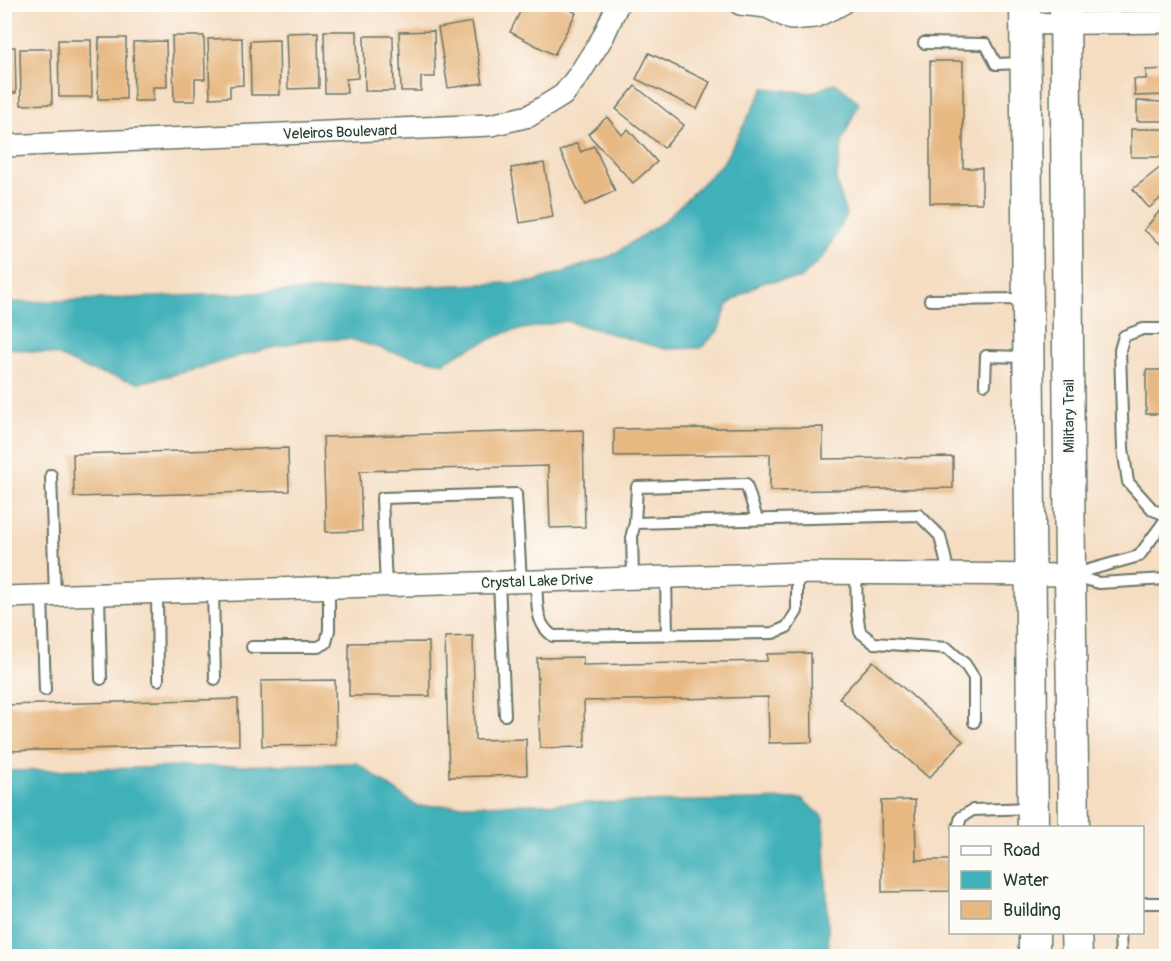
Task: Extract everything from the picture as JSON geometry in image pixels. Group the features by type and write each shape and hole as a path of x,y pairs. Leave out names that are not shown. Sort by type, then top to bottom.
{"street":[{"name":"Veleiros Boulevard","path":"4,146 491,125 529,116 563,95 603,38 618,4"},
{"path":"740,4 767,8 791,19 815,17 842,4"},
{"path":"1033,818 1025,14 1066,14 1167,22"},
{"name":"Military Trail","path":"1066,14 1074,826"},
{"name":"Crystal Lake Drive","path":"4,597 797,573 1070,575"},
{"path":"1034,934 1034,957"},
{"path":"1076,934 1077,957"}],"lane":[{"path":"924,43 986,44 996,64 1026,63"},
{"path":"930,300 1028,299"},
{"path":"1070,575 1139,556 1167,517 1153,510 1128,482 1124,448 1120,350 1124,336 1143,329 1167,329"},
{"path":"985,384 986,356 1029,357"},
{"path":"45,690 51,475"},
{"path":"633,578 632,534 635,523 637,487 746,484 758,519"},
{"path":"386,586 382,498 494,494 516,494 529,581 544,630 553,636 773,633 787,627 797,611 797,573"},
{"path":"635,523 919,515 940,537 949,574"},
{"path":"856,574 860,632 874,643 947,648 965,664 974,678 974,722"},
{"path":"1070,575 1099,583 1167,579"},
{"path":"666,577 667,635"},
{"path":"499,582 505,715"},
{"path":"252,647 318,647 326,643 329,630 329,588"},
{"path":"213,591 215,679"},
{"path":"157,593 158,680"},
{"path":"99,594 101,679"},
{"path":"959,826 961,817 973,810 1033,818"},
{"path":"1144,903 1167,903"},
{"path":"1120,934 1121,957"}],"water":[{"path":"835,83 859,102 843,139 836,180 846,216 824,256 800,279 762,282 728,304 718,331 701,348 665,349 566,321 507,332 443,363 399,354 350,339 305,340 139,383 89,370 57,355 5,347 5,303 533,282 611,256 663,222 723,163 764,88 811,93"},
{"path":"357,763 417,806 802,799 824,818 829,956 5,956 5,771"}],"building":[{"path":"524,4 560,4 576,13 554,55 510,32"},
{"path":"472,22 483,83 448,88 438,28"},
{"path":"324,31 357,31 358,78 346,79 347,93 325,93"},
{"path":"434,31 435,77 421,77 421,91 401,91 399,32"},
{"path":"318,32 319,88 288,89 286,33"},
{"path":"172,36 204,36 205,79 195,79 195,101 174,101"},
{"path":"364,36 393,36 394,91 365,91"},
{"path":"99,38 126,38 126,99 98,99"},
{"path":"242,38 243,85 230,86 230,97 210,98 208,39"},
{"path":"58,40 91,40 92,97 59,97"},
{"path":"279,40 280,95 251,95 250,41"},
{"path":"166,41 167,87 153,87 153,101 134,101 133,42"},
{"path":"4,47 15,47 16,93 4,93"},
{"path":"20,49 51,49 52,104 21,105"},
{"path":"649,53 710,82 697,109 636,79"},
{"path":"930,61 963,61 963,168 982,168 982,203 930,203"},
{"path":"1166,69 1166,95 1135,96 1134,79 1146,79 1146,70"},
{"path":"635,86 684,125 664,148 616,109"},
{"path":"1137,101 1166,102 1166,121 1137,121"},
{"path":"607,117 622,135 628,129 657,162 633,183 588,134"},
{"path":"1131,129 1166,129 1166,157 1131,157"},
{"path":"577,143 581,152 594,146 615,191 585,205 560,151"},
{"path":"544,163 553,217 520,223 511,168"},
{"path":"1166,163 1166,194 1149,208 1133,189"},
{"path":"1166,203 1166,242 1163,246 1144,230"},
{"path":"1146,370 1166,370 1166,414 1146,414"},
{"path":"823,427 823,459 953,457 953,488 770,491 770,454 614,456 614,429"},
{"path":"583,430 585,527 550,528 548,466 360,471 362,531 326,532 323,437"},
{"path":"288,448 289,491 74,497 73,454"},
{"path":"473,636 475,740 526,739 527,775 449,777 445,637"},
{"path":"429,642 430,696 349,696 349,643"},
{"path":"811,653 812,742 769,743 768,697 584,701 585,747 540,748 537,658 583,657 583,665 767,661 767,654"},
{"path":"873,661 963,741 929,778 839,698"},
{"path":"335,680 336,745 262,746 261,681"},
{"path":"238,699 239,745 4,751 4,705"},
{"path":"915,800 916,860 949,860 949,891 882,892 881,801"}]}
